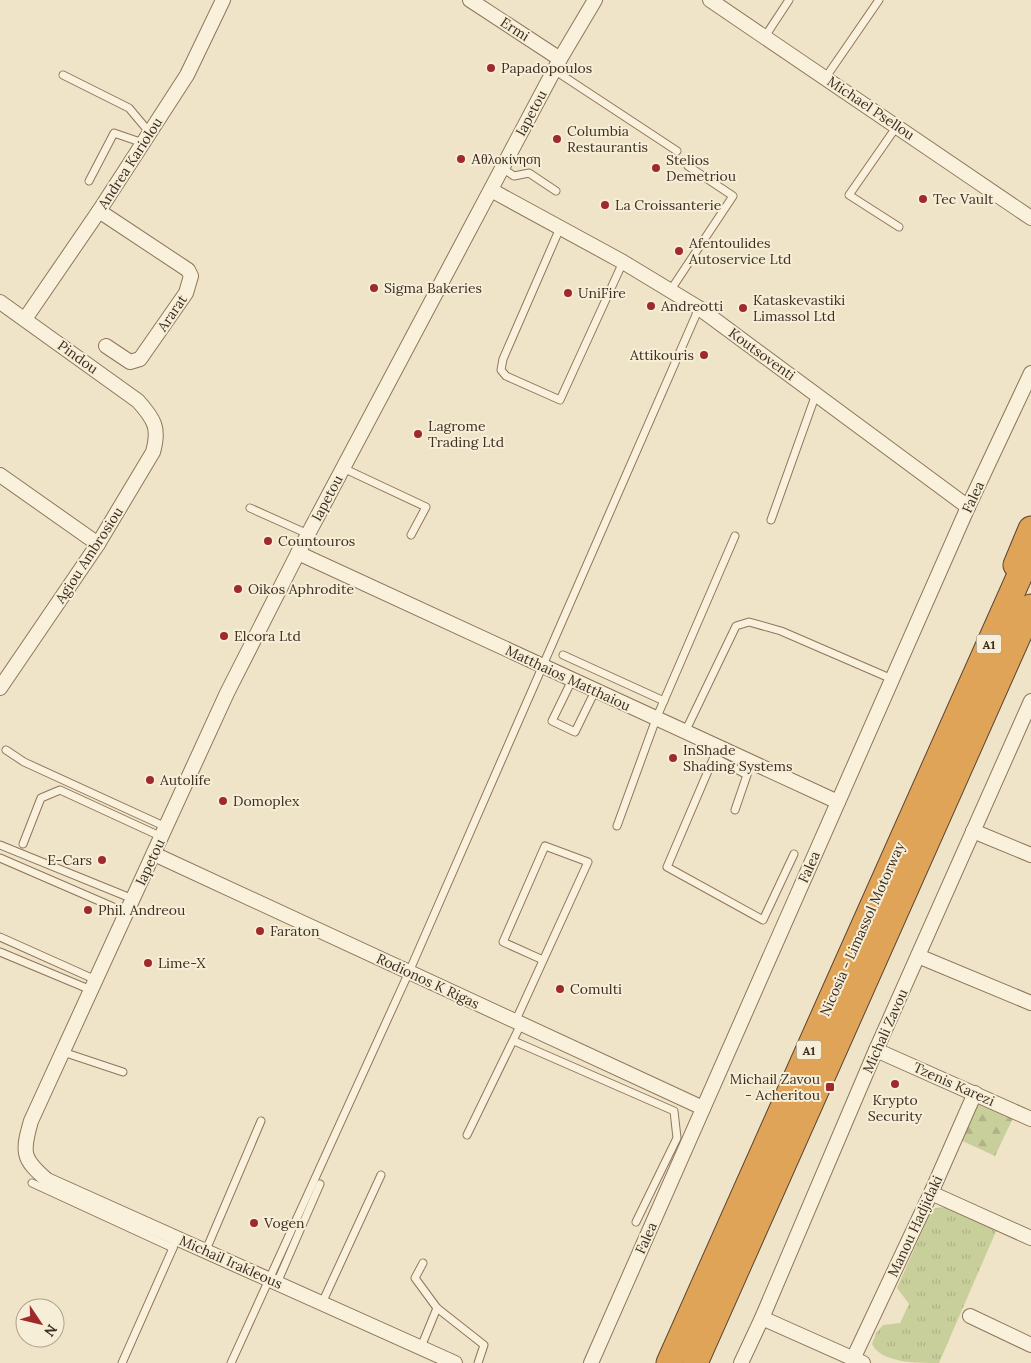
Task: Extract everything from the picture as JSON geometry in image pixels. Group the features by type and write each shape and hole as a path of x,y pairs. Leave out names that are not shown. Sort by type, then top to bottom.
{"highway":[{"path":"948,737 978,654 1031,529"},
{"name":"Nicosia - Limassol Motorway","path":"669,1363 1031,550"},
{"name":"Nicosia - Limassol Motorway","path":"695,1363 1031,607"}],"street":[{"name":"Andrea Kariolou","path":"25,319 99,211 187,75 223,0"},
{"name":"Ermi","path":"470,0 557,64"},
{"name":"Iapetou","path":"24,1145 31,1121 227,693 308,534 557,64 594,0"},
{"name":"Michael Psellou","path":"712,1 1031,218"},
{"name":"Koutsoventi","path":"491,190 623,262 699,308 968,507"},
{"name":"Ararat","path":"99,211 188,270 191,276 186,293 140,359 130,362 106,346"},
{"name":"Pindou","path":"0,302 138,400 152,416"},
{"name":"Falea","path":"591,1363 968,507 1031,373"},
{"name":"Agiou Ambrosiou","path":"0,688 98,544 153,452 158,436 152,416"},
{"path":"0,476 98,544"},
{"name":"Matthaios Matthaiou","path":"298,553 685,732 716,752 838,802"},
{"name":"Michali Zavou","path":"741,1363 876,1050 1031,702"},
{"path":"973,831 1031,856"},
{"name":"Rodionos K Rigas","path":"154,854 703,1108"},
{"path":"918,956 1031,1003"},
{"name":"Tzenis Karezi","path":"876,1050 1031,1119"},
{"name":"Manou Hadjidaki","path":"858,1361 975,1093"},
{"name":"Michail Irakleous","path":"24,1145 30,1165 47,1180 175,1243 206,1250 456,1363"},
{"path":"931,1193 1031,1238"},
{"path":"970,1316 1031,1345"},
{"path":"762,1318 858,1361"}],"lane":[{"path":"764,38 789,0"},
{"path":"826,77 878,0"},
{"path":"557,64 677,151"},
{"path":"63,75 129,108 147,138"},
{"path":"897,126 848,195 899,228"},
{"path":"89,181 114,133 147,138"},
{"path":"670,291 732,196 688,166"},
{"path":"502,168 514,176 529,173 556,191"},
{"path":"560,228 503,359 501,370 506,376 560,400 623,262"},
{"path":"274,1281 544,667 699,308"},
{"path":"770,520 816,394"},
{"path":"343,468 426,507 411,535"},
{"path":"250,508 308,534"},
{"path":"618,826 656,719 735,536"},
{"path":"685,732 736,626 749,622 781,631 892,680"},
{"path":"563,655 664,701"},
{"path":"572,680 552,721 575,732 595,691"},
{"path":"6,750 24,762 164,832"},
{"path":"735,810 747,775 716,752 667,867 763,920 794,854"},
{"path":"23,844 41,798 60,790 164,832"},
{"path":"0,845 133,899"},
{"path":"467,1135 514,1042 518,1023 543,960 588,862 545,846 503,942 543,960"},
{"path":"0,858 127,913"},
{"path":"0,937 94,985"},
{"path":"0,952 94,985"},
{"path":"514,1042 674,1111 677,1138 636,1222"},
{"path":"63,1052 123,1072"},
{"path":"206,1250 262,1121"},
{"path":"322,1303 381,1175"},
{"path":"32,1183 175,1243 122,1363"},
{"path":"231,1363 274,1281 320,1184"},
{"path":"423,1263 415,1278 437,1308 484,1344 478,1363"},
{"path":"420,1347 437,1308"}],"green space":[{"path":"983,1103 1014,1116 995,1156 958,1139 973,1107"},
{"path":"947,1207 997,1229 939,1363 900,1361 883,1355 872,1344 876,1333 883,1325 900,1323 909,1304 897,1288 930,1213 935,1208"}],"place":[{"name":"Papadopoulos","path":"491,68"},
{"name":"Columbia Restaurantis","path":"557,139"},
{"name":"Αθλοκίνηση","path":"461,159"},
{"name":"Stelios Demetriou","path":"656,168"},
{"name":"Tec Vault","path":"923,199"},
{"name":"La Croissanterie","path":"605,205"},
{"name":"Afentoulides Autoservice Ltd","path":"679,251"},
{"name":"Sigma Bakeries","path":"374,288"},
{"name":"UniFire","path":"568,293"},
{"name":"Andreotti","path":"651,306"},
{"name":"Kataskevastiki Limassol Ltd","path":"743,308"},
{"name":"Attikouris","path":"704,355"},
{"name":"Lagrome Trading Ltd","path":"418,434"},
{"name":"Countouros","path":"268,541"},
{"name":"Oikos Aphrodite","path":"238,589"},
{"name":"Elcora Ltd","path":"224,636"},
{"name":"InShade Shading Systems","path":"673,758"},
{"name":"Autolife","path":"150,780"},
{"name":"Domoplex","path":"223,801"},
{"name":"E-Cars","path":"102,860"},
{"name":"Phil. Andreou","path":"88,910"},
{"name":"Faraton","path":"260,931"},
{"name":"Lime-X","path":"148,963"},
{"name":"Comulti","path":"560,989"},
{"name":"Krypto Security","path":"895,1084"},
{"name":"Michail Zavou - Acheritou","path":"830,1087"},
{"name":"Vogen","path":"254,1223"}]}
